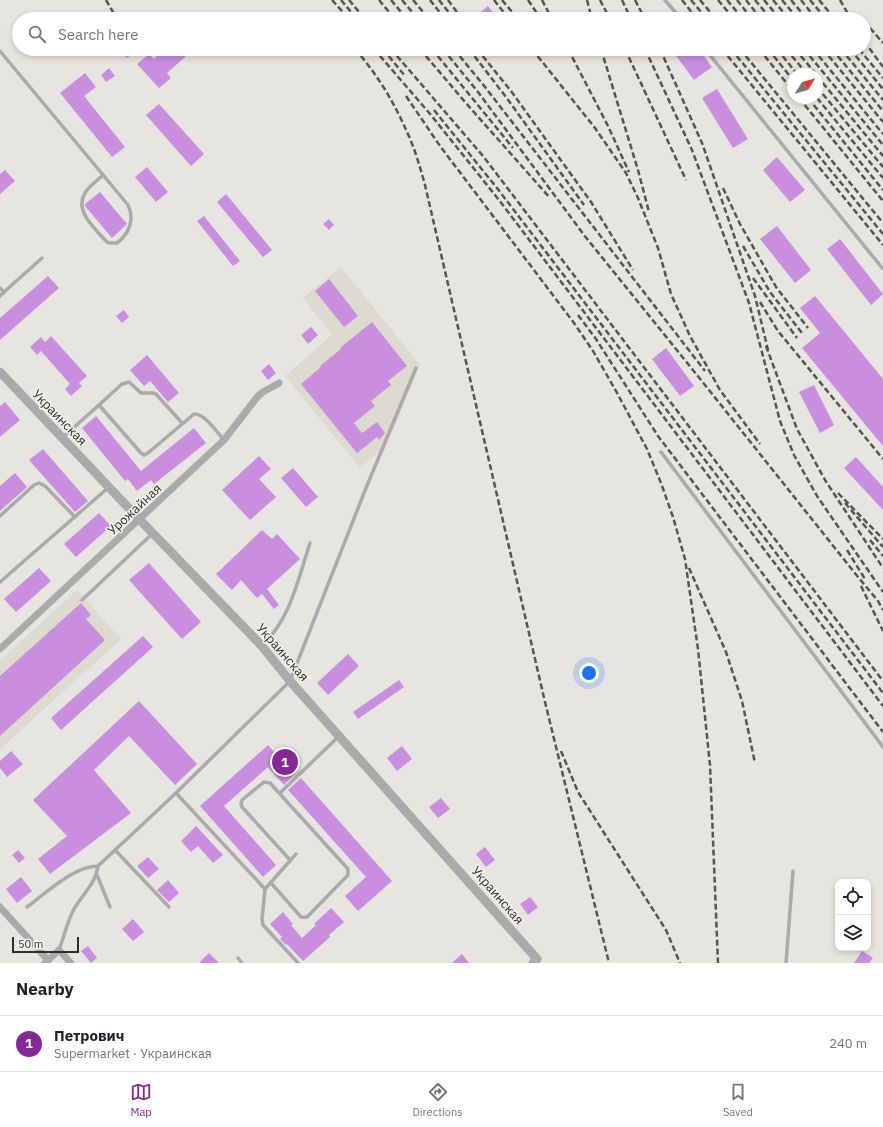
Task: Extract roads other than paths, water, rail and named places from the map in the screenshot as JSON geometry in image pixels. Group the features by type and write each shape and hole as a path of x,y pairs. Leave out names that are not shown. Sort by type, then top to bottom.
{"street":[{"name":"Украинская","path":"0,372 261,646 537,962"},
{"name":"Урожайная","path":"0,649 224,440 258,396 279,383"},
{"path":"0,907 47,962 59,950 71,963"}],"lane":[{"path":"665,0 675,12"},
{"path":"0,51 103,175 130,210 131,222 122,239 117,243 107,242 84,214 82,209 82,198 85,192 103,175"},
{"path":"711,56 883,269"},
{"path":"0,296 42,258"},
{"path":"0,288 4,292"},
{"path":"59,950 74,910 97,875 98,866 176,794 290,681 416,368"},
{"path":"63,438 122,384 127,382 132,384 141,393 156,394 182,423"},
{"path":"99,405 144,455 148,454 194,414 200,414 224,440"},
{"path":"661,452 883,747"},
{"path":"0,516 34,485 39,483 45,486 75,517"},
{"path":"0,582 109,487"},
{"path":"82,600 153,533"},
{"path":"261,646 271,637 279,626 294,590 310,543"},
{"path":"280,793 340,736"},
{"path":"271,883 301,917 304,918 307,917 348,875 349,872 348,869 280,793 270,783 264,782 242,800 242,806 290,860"},
{"path":"176,794 265,889"},
{"path":"115,850 169,907"},
{"path":"296,854 265,889 262,925 297,963"},
{"path":"27,907 74,873 90,866 98,866"},
{"path":"786,963 793,871"},
{"path":"97,875 110,908"},
{"path":"238,958 242,963"}],"railway":[{"path":"106,0 113,12"},
{"path":"332,0 343,12"},
{"path":"341,0 351,12"},
{"path":"349,0 359,12"},
{"path":"379,0 389,12"},
{"path":"391,0 401,12"},
{"path":"402,0 412,12"},
{"path":"413,0 423,12"},
{"path":"430,0 439,12"},
{"path":"439,0 448,12"},
{"path":"448,0 457,12"},
{"path":"494,0 503,12"},
{"path":"502,0 512,12"},
{"path":"528,0 536,12"},
{"path":"542,0 548,12"},
{"path":"587,0 590,12"},
{"path":"600,0 606,12"},
{"path":"622,0 628,12"},
{"path":"635,0 641,12"},
{"path":"682,0 691,12"},
{"path":"691,0 701,12"},
{"path":"700,0 710,12"},
{"path":"718,0 728,12"},
{"path":"727,0 737,12"},
{"path":"737,0 746,12"},
{"path":"746,0 755,12"},
{"path":"755,0 765,12"},
{"path":"764,0 774,12"},
{"path":"773,0 783,12"},
{"path":"782,0 792,12"},
{"path":"791,0 801,12"},
{"path":"801,0 810,12"},
{"path":"810,0 820,12"},
{"path":"819,0 829,12"},
{"path":"840,0 847,12"},
{"path":"871,29 883,43"},
{"path":"871,51 883,67"},
{"path":"361,56 378,78 402,121 412,145 425,185 545,702 609,963"},
{"path":"380,56 431,115 499,200 883,706"},
{"path":"389,56 405,76"},
{"path":"397,56 483,156 883,681"},
{"path":"426,56 550,198"},
{"path":"438,56 513,148"},
{"path":"449,56 478,92 584,235 878,601 883,610"},
{"path":"460,56 705,371"},
{"path":"474,56 584,205"},
{"path":"483,56 511,91 591,202 633,270"},
{"path":"538,56 595,128 626,173 638,198 658,248 671,294 690,336 720,390 760,444"},
{"path":"572,56 608,126 629,172"},
{"path":"603,56 638,170 649,212"},
{"path":"628,56 686,180"},
{"path":"648,56 692,150 749,303 780,421 794,455 817,496 883,592"},
{"path":"663,56 702,143 755,296 768,350"},
{"path":"728,56 883,245"},
{"path":"737,56 883,234"},
{"path":"746,56 883,223"},
{"path":"765,56 787,84"},
{"path":"774,56 787,73"},
{"path":"783,56 792,68"},
{"path":"792,56 802,68"},
{"path":"801,56 811,68"},
{"path":"810,56 883,145"},
{"path":"819,56 883,134"},
{"path":"829,56 883,122"},
{"path":"838,56 883,111"},
{"path":"847,56 883,100"},
{"path":"856,56 883,89"},
{"path":"865,56 883,78"},
{"path":"823,83 883,156"},
{"path":"823,94 883,167"},
{"path":"406,96 440,146 574,323 593,351 647,449 661,483 673,517 685,559 698,649 710,765 718,963"},
{"path":"804,104 883,201"},
{"path":"813,104 883,190"},
{"path":"822,104 883,178"},
{"path":"434,110 497,188 883,693"},
{"path":"723,188 740,224 776,287 808,328"},
{"path":"743,246 770,292 802,333"},
{"path":"753,278 797,338"},
{"path":"760,302 778,331 883,459"},
{"path":"578,315 596,339 658,436 883,732"},
{"path":"766,346 797,429 825,480 883,568"},
{"path":"838,493 883,539"},
{"path":"845,503 883,547"},
{"path":"870,540 883,556"},
{"path":"847,550 865,579"},
{"path":"689,568 726,652 742,701 755,763"},
{"path":"861,586 883,631"},
{"path":"561,751 578,792 666,930 680,963"}],"place":[{"name":"Петрович","path":"285,762"}]}
